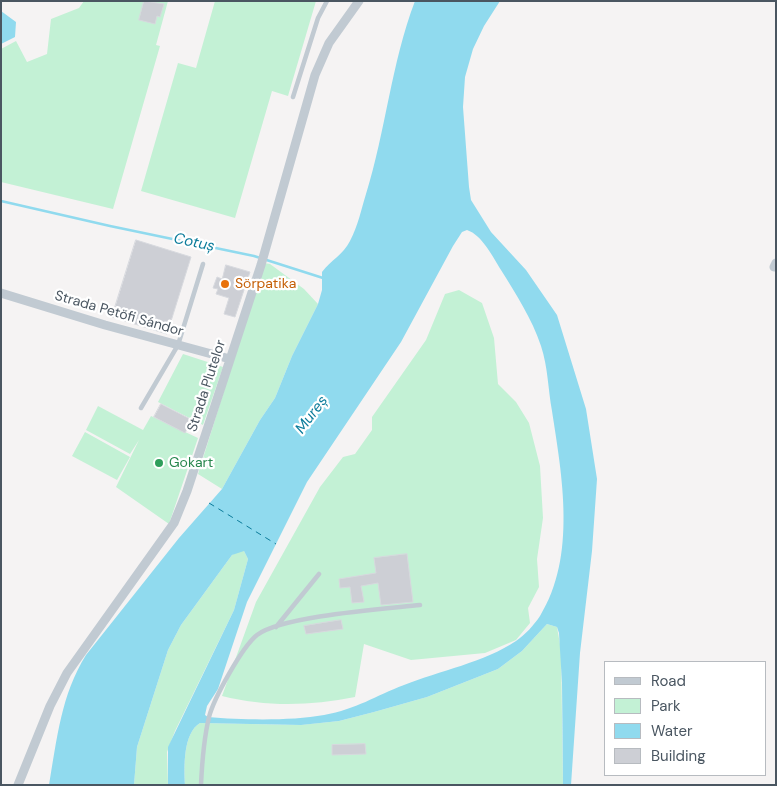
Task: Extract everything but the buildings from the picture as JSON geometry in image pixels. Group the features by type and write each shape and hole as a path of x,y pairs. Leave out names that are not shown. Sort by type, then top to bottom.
{"street":[{"name":"Strada Plutelor","path":"18,785 50,706 66,673 174,523 260,265 315,75 329,43 359,1"},
{"name":"Strada Petöfi Sándor","path":"1,293 105,325 230,359"}],"lane":[{"path":"293,97 318,18 327,1"},
{"path":"141,408 178,345 203,264"},
{"path":"276,626 319,574"},
{"path":"201,785 210,714 236,661 256,636 276,626 297,621 420,605"}],"green space":[{"path":"84,1 168,1 156,45 160,46 113,209 1,182 1,49 16,41 27,62 47,54 51,19 79,8"},
{"path":"215,1 316,1 288,96 272,91 235,218 141,191 178,63 196,68"},
{"path":"264,263 270,264 304,289 318,304 292,356 275,398 260,420 222,489 198,474"},
{"path":"459,290 482,303 494,338 498,384 516,402 529,423 540,466 543,518 537,559 539,587 528,608 530,623 516,640 485,653 411,660 364,644 355,697 305,704 272,704 222,696 256,602 320,487 343,457 355,454 372,430 372,417 426,340 445,294"},
{"path":"183,354 223,367 203,425 158,402"},
{"name":"Gokart","path":"98,406 143,430 151,416 198,438 169,524 116,487 139,440 130,454 86,430"},
{"path":"85,432 130,457 117,480 72,456"},
{"path":"239,551 244,551 248,559 234,610 175,731 167,752 168,785 134,785 137,747 168,650 181,625 232,555"},
{"path":"547,624 557,627 561,650 563,785 185,785 185,760 188,742 190,734 200,723 300,725 339,721 427,697 498,669 522,651"}],"water":[{"name":"Mureș","path":"415,1 500,1 484,26 473,49 465,77 463,107 471,200 491,232 526,270 557,315 586,409 597,479 592,551 580,653 571,785 563,785 562,683 559,633 557,627 547,624 522,651 498,669 427,697 339,721 301,725 200,723 190,734 188,742 185,760 185,785 168,785 168,747 234,610 248,559 244,551 232,555 181,625 168,650 137,747 134,785 49,785 65,702 86,655 179,538 222,489 260,420 275,398 292,356 318,304 322,290 322,272 344,250 353,235 373,170 394,73","holes":["467,230 487,247 523,307 533,326 545,362 560,462 564,515 563,542 559,568 552,593 540,616 523,636 490,655 404,685 346,709 324,715 282,719 208,717 205,715 207,706 218,689 247,602 307,482 401,342 462,232"]},
{"path":"1,11 16,22 15,37 1,44"}],"waterway":[{"name":"Cotuș","path":"1,201 254,256 323,278"}],"ferry route":[{"path":"209,503 276,544"}],"place":[{"name":"Sörpatika","path":"225,284"},
{"name":"Gokart","path":"159,463"}]}
